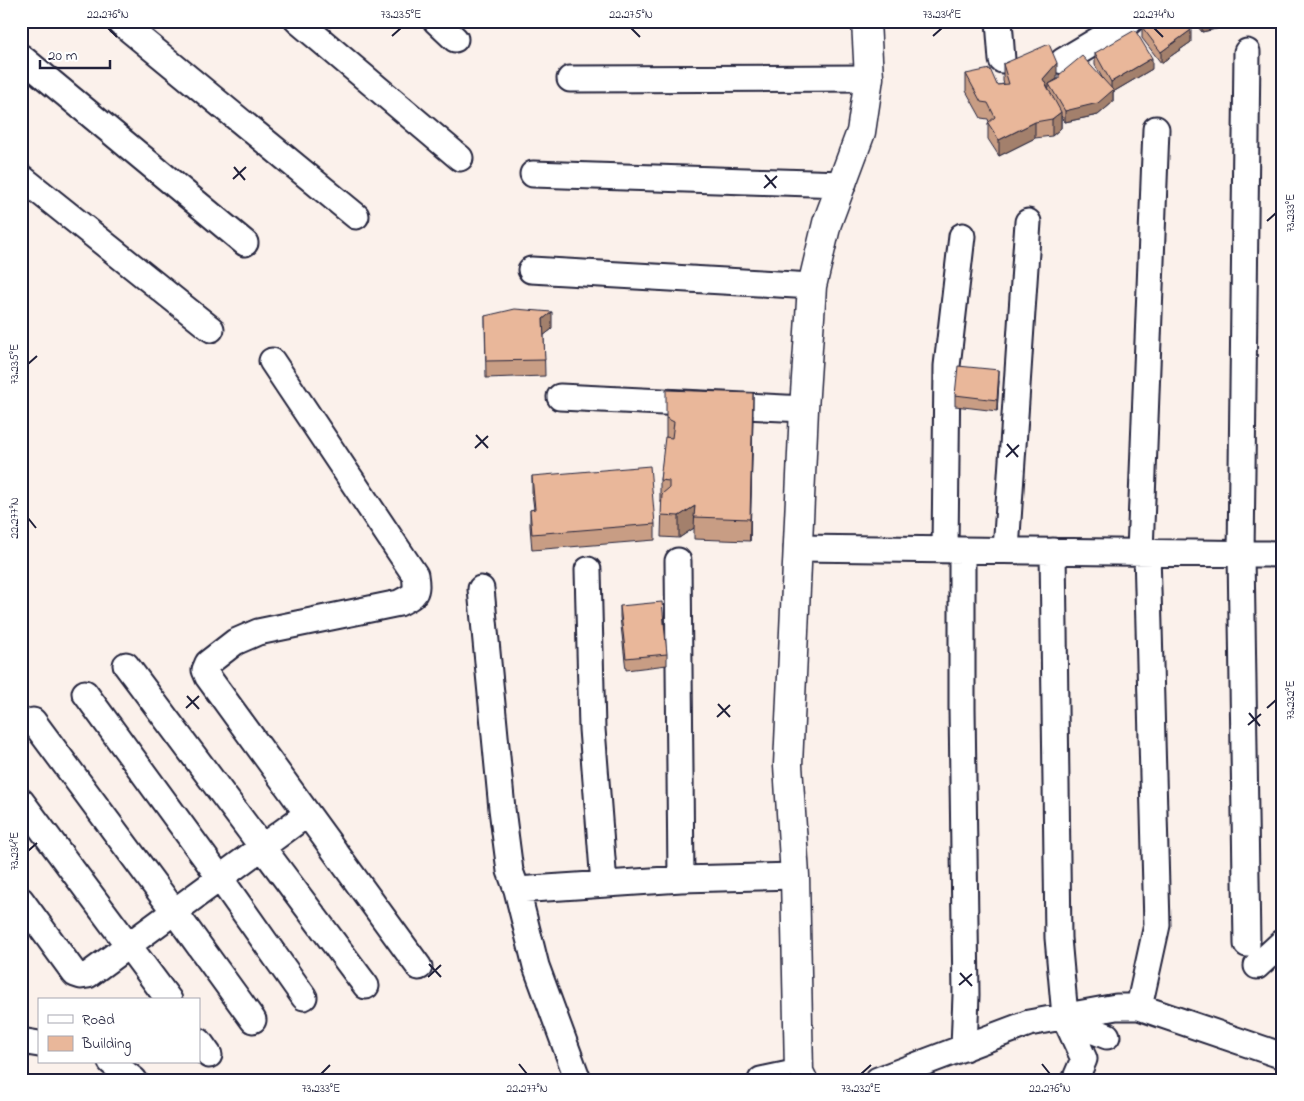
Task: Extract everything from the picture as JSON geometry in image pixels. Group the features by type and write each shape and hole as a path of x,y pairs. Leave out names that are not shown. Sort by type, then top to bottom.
{"street":[{"path":"119,21 356,216"},
{"path":"298,21 460,158"},
{"path":"436,21 455,38"},
{"path":"761,1080 801,1076 795,876 788,765 804,409 812,286 827,223 861,132 869,78 866,21"},
{"path":"999,21 1002,60"},
{"path":"1063,61 1130,21"},
{"path":"1246,52 1241,554 1252,955 1283,942"},
{"path":"21,57 245,243"},
{"path":"570,79 869,78"},
{"path":"1139,1007 1156,926 1143,552 1156,129"},
{"path":"533,174 843,184"},
{"path":"21,177 211,329"},
{"path":"1006,550 1028,222"},
{"path":"962,236 947,366 962,708 966,995 964,1048"},
{"path":"532,270 812,286"},
{"path":"272,361 415,575 417,587 414,596 399,604 258,632 235,642 208,663 205,670 208,677 418,966"},
{"path":"560,397 804,409"},
{"path":"797,548 1283,554"},
{"path":"1053,551 1058,938 1065,1016"},
{"path":"678,562 681,879"},
{"path":"588,570 592,729 604,884"},
{"path":"481,589 502,809 510,871 517,890 536,966 555,1022 578,1080"},
{"path":"126,665 366,986"},
{"path":"85,693 304,997"},
{"path":"33,721 253,1020"},
{"path":"21,801 168,998"},
{"path":"21,900 75,974 88,975 307,814"},
{"path":"517,890 681,879 795,876"},
{"path":"878,1080 1028,1023 1116,1007 1139,1007 1283,1056"},
{"path":"1074,1080 1084,1059 1066,1020 1107,1036"},
{"path":"21,1041 38,1044"},
{"path":"114,1064 134,1080"}],"building":[{"path":"1150,21 1184,21 1191,30 1161,52 1142,27"},
{"path":"1135,30 1152,58 1111,82 1095,53"},
{"path":"1049,44 1057,63 1043,79 1061,112 1052,119 1035,122 999,140 988,123 995,117 988,103 981,102 966,74 990,69 997,85 1009,84 1003,64"},
{"path":"1082,56 1113,90 1098,103 1065,111 1049,84 1059,79 1059,75"},
{"path":"515,309 552,312 543,319 545,360 486,361 485,316"},
{"path":"958,366 999,370 997,400 955,395"},
{"path":"666,390 753,393 750,519 694,517 695,506 679,516 661,515 662,494 669,488 669,481 660,480 665,437 672,438 674,422 666,418"},
{"path":"650,466 655,524 532,534 530,510 535,509 532,476"},
{"path":"662,602 667,654 626,658 620,606"},
{"path":"792,1077 793,1080 781,1080"}]}
